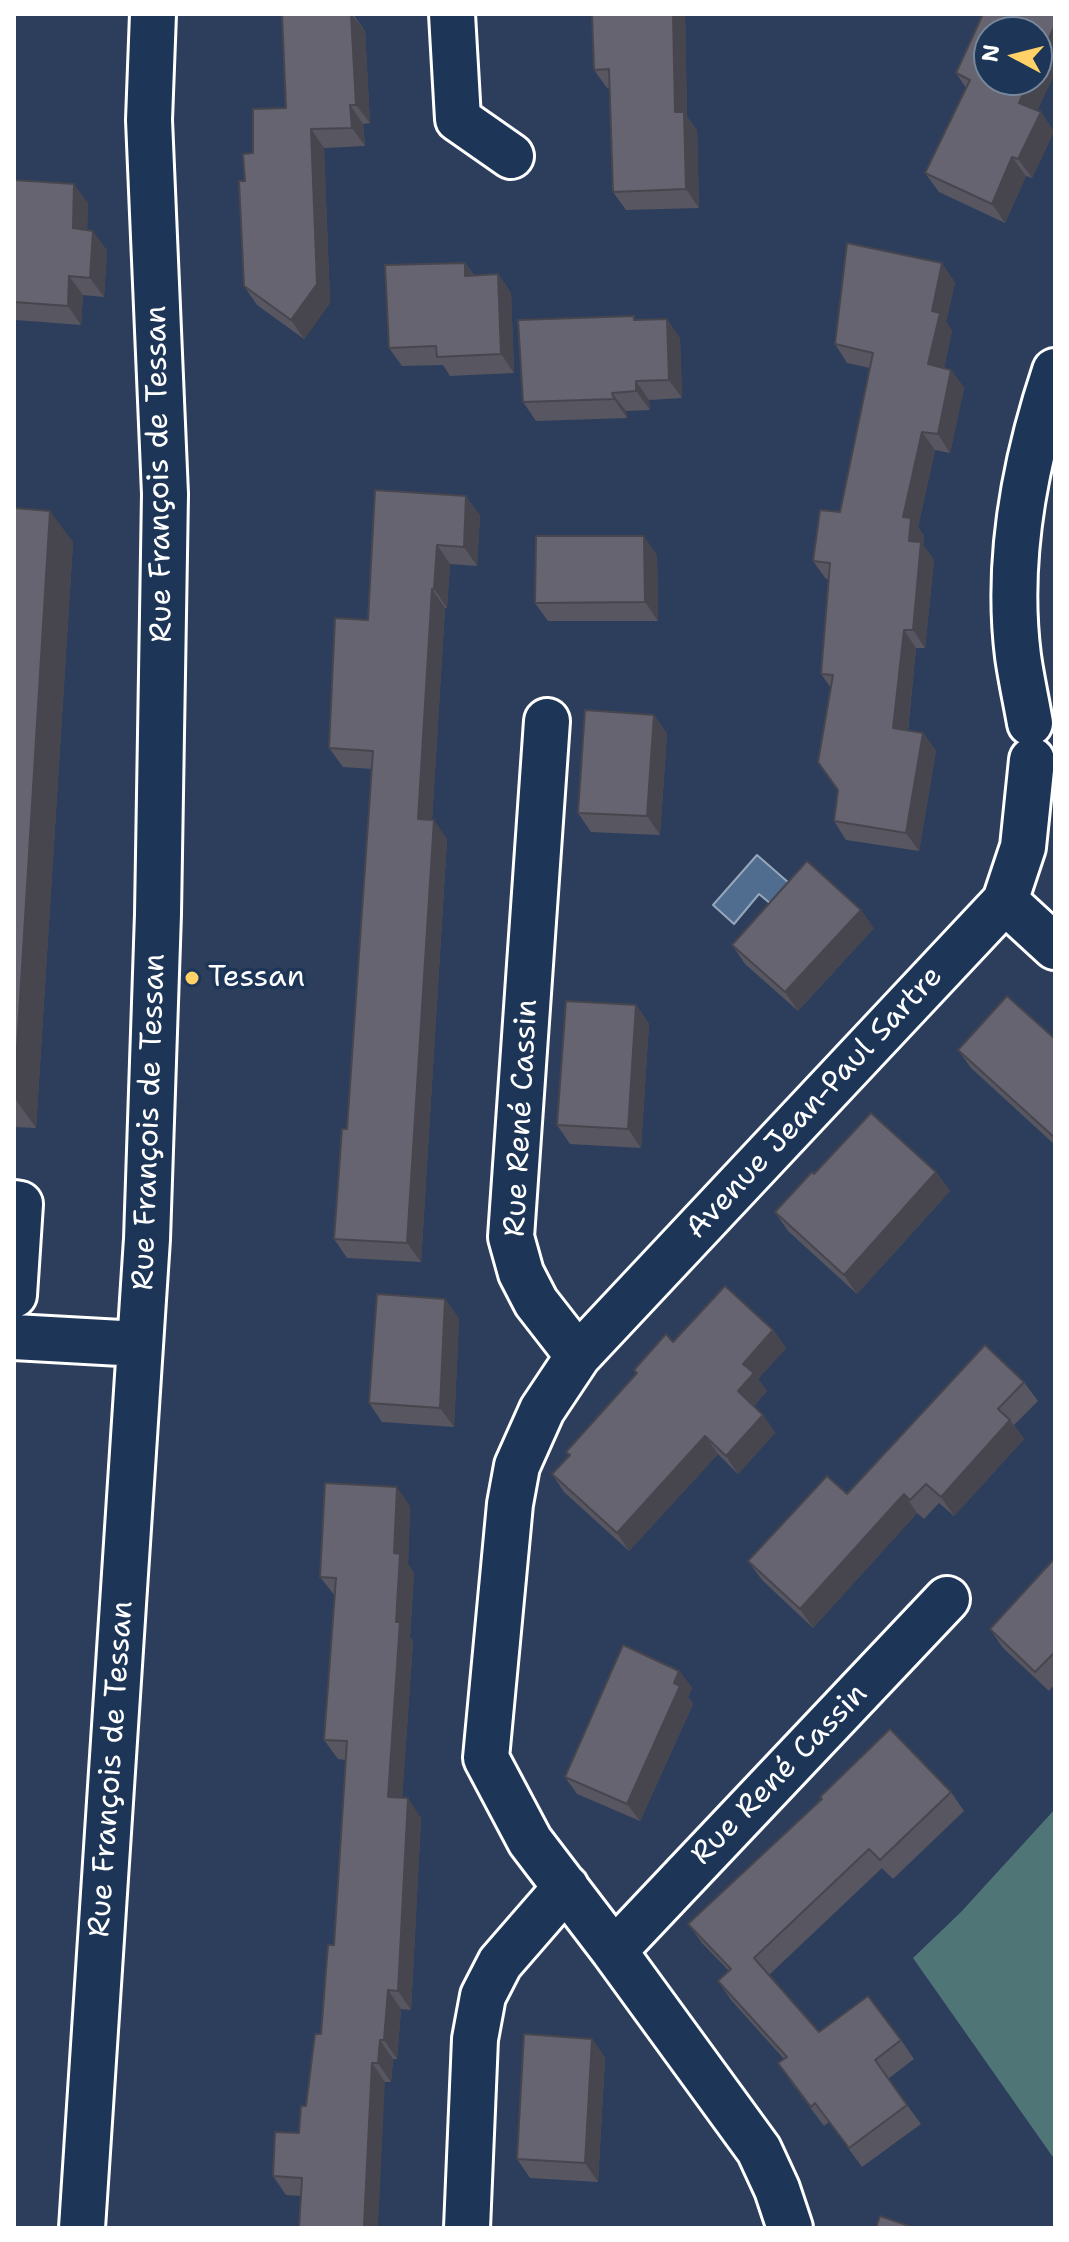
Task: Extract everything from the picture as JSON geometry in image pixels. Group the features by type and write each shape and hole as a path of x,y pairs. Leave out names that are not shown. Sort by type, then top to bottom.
{"street":[{"name":"Rue François de Tessan","path":"82,2228 147,1239 158,914 165,556 161,358 149,120 153,14"},
{"path":"452,14 458,119 511,156"},
{"path":"1055,371 1038,421 1029,462 1018,544 1015,586 1017,643 1031,742 1023,847 1005,901 1055,947"},
{"name":"Rue René Cassin","path":"547,721 511,1237 521,1273 536,1302 578,1356"},
{"name":"Avenue Jean-Paul Sartre","path":"578,1356 1005,901"},
{"path":"14,1203 20,1204 14,1295"},
{"path":"14,1337 139,1344"},
{"path":"578,1356 542,1410 517,1466 510,1504 486,1758 530,1841 759,2150 790,2228"},
{"name":"Rue René Cassin","path":"614,1951 947,1599"},
{"path":"467,2228 475,2039 483,1996 500,1963 566,1887"}],"green space":[{"path":"1055,1809 1055,2160 913,1958 961,1912"}],"water":[{"path":"757,855 789,883 771,904 759,894 734,924 713,905"}],"building":[{"path":"282,14 351,14 356,105 350,105 352,128 311,129 317,284 291,320 244,286 239,181 245,181 243,154 253,153 253,109 286,108"},
{"path":"592,14 673,14 675,112 684,112 686,189 613,192 609,69 594,70"},
{"path":"1055,14 1055,25 1053,29 1053,16 982,16"},
{"path":"973,36 973,96 1022,96 1019,103 1041,112 1018,159 1012,157 992,204 925,173 970,80 956,73"},
{"path":"14,180 74,184 73,228 93,231 90,278 69,276 68,306 14,302"},
{"path":"847,243 942,263 932,311 940,313 928,364 951,370 938,434 922,432 903,517 911,518 909,541 921,542 913,630 904,630 893,728 923,733 906,833 834,821 838,790 818,762 833,675 821,674 830,563 813,561 820,510 840,512 873,353 835,344"},
{"path":"465,263 465,276 498,274 501,354 437,357 436,346 389,348 385,265"},
{"path":"634,316 634,320 667,319 669,380 636,381 636,391 612,393 614,399 523,402 518,320"},
{"path":"375,490 466,496 464,547 437,545 432,589 418,819 434,820 407,1243 334,1239 342,1129 347,1129 373,751 329,748 335,618 368,620"},
{"path":"14,508 50,511 14,1097"},
{"path":"536,536 644,536 645,602 535,603"},
{"path":"585,710 654,715 647,816 578,813"},
{"path":"807,861 861,910 785,992 732,945"},
{"path":"1007,996 1055,1039 1055,1138 958,1050"},
{"path":"566,1001 636,1005 628,1129 557,1125"},
{"path":"871,1113 936,1172 844,1275 775,1212"},
{"path":"725,1286 773,1330 743,1364 754,1373 738,1391 763,1415 726,1456 705,1436 617,1533 552,1474 570,1455 566,1452 637,1373 634,1370 666,1334 673,1342"},
{"path":"377,1294 445,1299 440,1408 369,1403"},
{"path":"985,1345 1024,1382 998,1409 1010,1420 941,1497 926,1484 910,1500 904,1494 800,1609 748,1561 827,1476 847,1494"},
{"path":"325,1483 397,1487 394,1553 400,1554 396,1622 400,1622 388,1797 408,1798 398,1991 388,1990 384,2040 380,2040 378,2063 372,2063 364,2225 374,2228 299,2228 302,2178 273,2176 275,2132 299,2133 301,2106 306,2106 315,2034 321,2034 328,1945 334,1945 347,1741 324,1740 336,1578 320,1577"},
{"path":"1055,1558 1055,1652 1035,1672 990,1629"},
{"path":"623,1645 679,1671 674,1683 680,1686 627,1804 565,1777"},
{"path":"890,1729 951,1792 880,1860 869,1849 754,1958 819,2032 868,1996 901,2040 875,2060 907,2105 849,2148 815,2103 811,2107 778,2063 787,2057 718,1981 731,1969 688,1924 822,1799 820,1797"},
{"path":"524,2034 592,2039 585,2163 517,2159"},
{"path":"880,2216 915,2228 876,2228"}],"place":[{"name":"Tessan","path":"192,978"}]}
